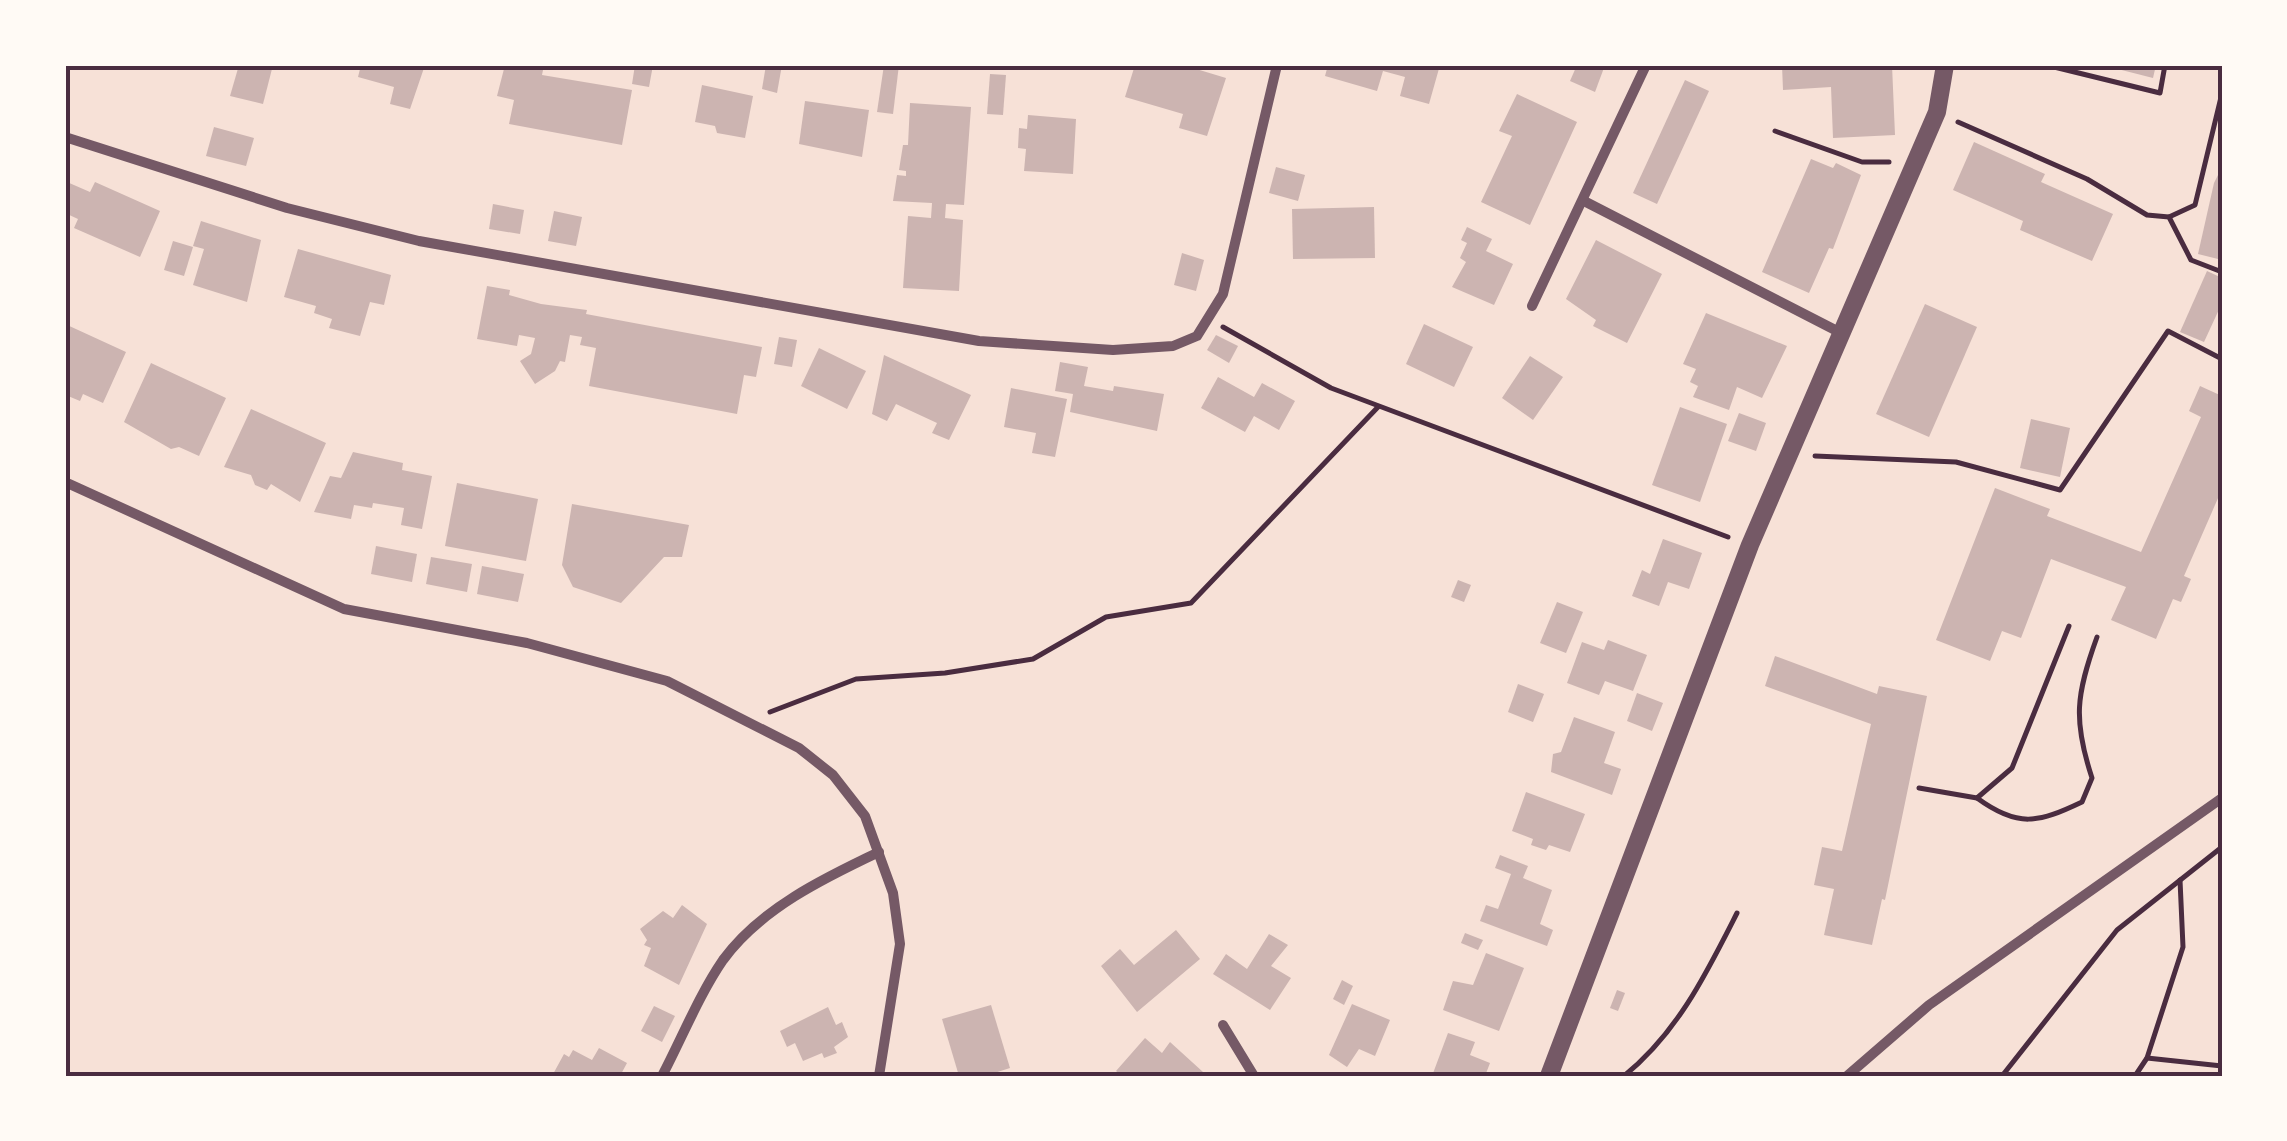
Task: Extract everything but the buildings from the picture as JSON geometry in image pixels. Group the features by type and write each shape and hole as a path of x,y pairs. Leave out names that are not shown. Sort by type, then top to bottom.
{"street":[{"path":"65,138 288,208 420,240 979,341 1113,350 1173,346 1196,336 1210,319 1223,294 1277,65"},
{"path":"1532,306 1646,65"},
{"path":"1549,1076 1750,545 1936,112 1945,65"},
{"path":"1584,201 1843,334"},
{"path":"65,482 344,609 527,642 668,681 799,748 833,775 865,816 893,893 900,944 879,1076"},
{"path":"1847,1076 1928,1004 2222,798"},
{"path":"662,1076 722,961 748,932 820,880 880,852"},
{"path":"1223,1025 1254,1076"}],"path":[{"path":"2046,65 2160,93 2166,65"},
{"path":"1936,112 2086,179 2146,214 2169,217 2194,205 2222,93"},
{"path":"1776,131 1862,162 1897,162"},
{"path":"2169,217 2191,260 2222,272"},
{"path":"1210,319 1332,388 1750,545"},
{"path":"1787,455 1956,462 2060,490 2168,331 2222,359"},
{"path":"749,720 856,679 945,673 1032,659 1106,617 1192,603 1378,406"},
{"path":"1976,798 2012,768 2068,626"},
{"path":"1919,788 1976,798 2000,816 2042,821 2082,802 2092,778 2077,733 2079,688 2098,638"},
{"path":"2002,1076 2116,930 2222,847"},
{"path":"2135,1076 2147,1058 2183,948 2180,880"},
{"path":"1624,1076 1659,1046 1693,998 1737,913"},
{"path":"2147,1058 2222,1066"}]}
